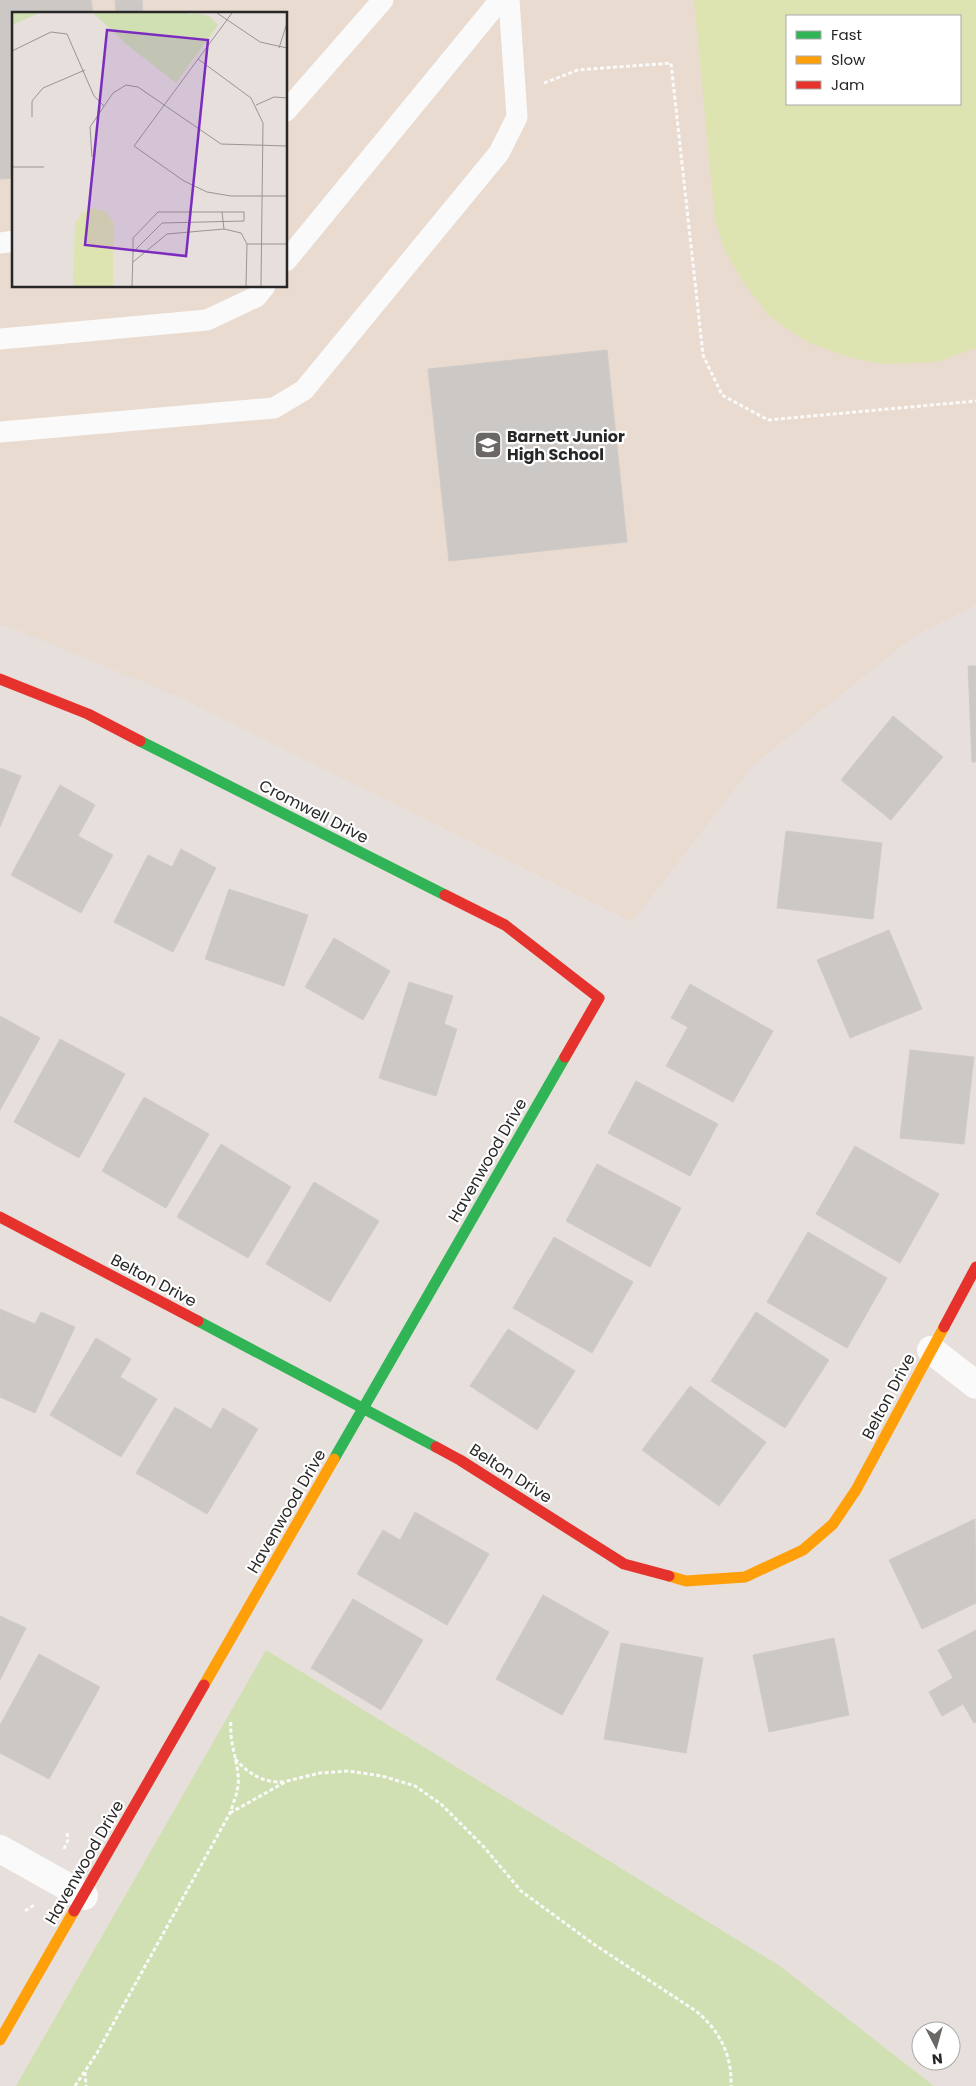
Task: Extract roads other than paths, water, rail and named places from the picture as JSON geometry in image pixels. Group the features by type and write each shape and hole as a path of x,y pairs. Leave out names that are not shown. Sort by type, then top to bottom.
{"street":[{"name":"Cromwell Drive","path":"0,679 88,714 505,925 599,998"},
{"name":"Havenwood Drive","path":"0,2040 599,998"},
{"name":"Belton Drive","path":"0,1217 460,1460 624,1564 686,1582 744,1577 802,1550 833,1524 856,1490 976,1267"},
{"path":"931,1350 976,1385"},
{"path":"0,1849 84,1896"}],"lane":[{"path":"288,109 383,0"},
{"path":"288,259 500,0"},
{"path":"0,432 274,408 304,390 499,153 517,117 509,0"},
{"path":"0,339 207,320 256,297 264,288"}],"place":[{"name":"Barnett Junior High School","path":"488,445"}]}
